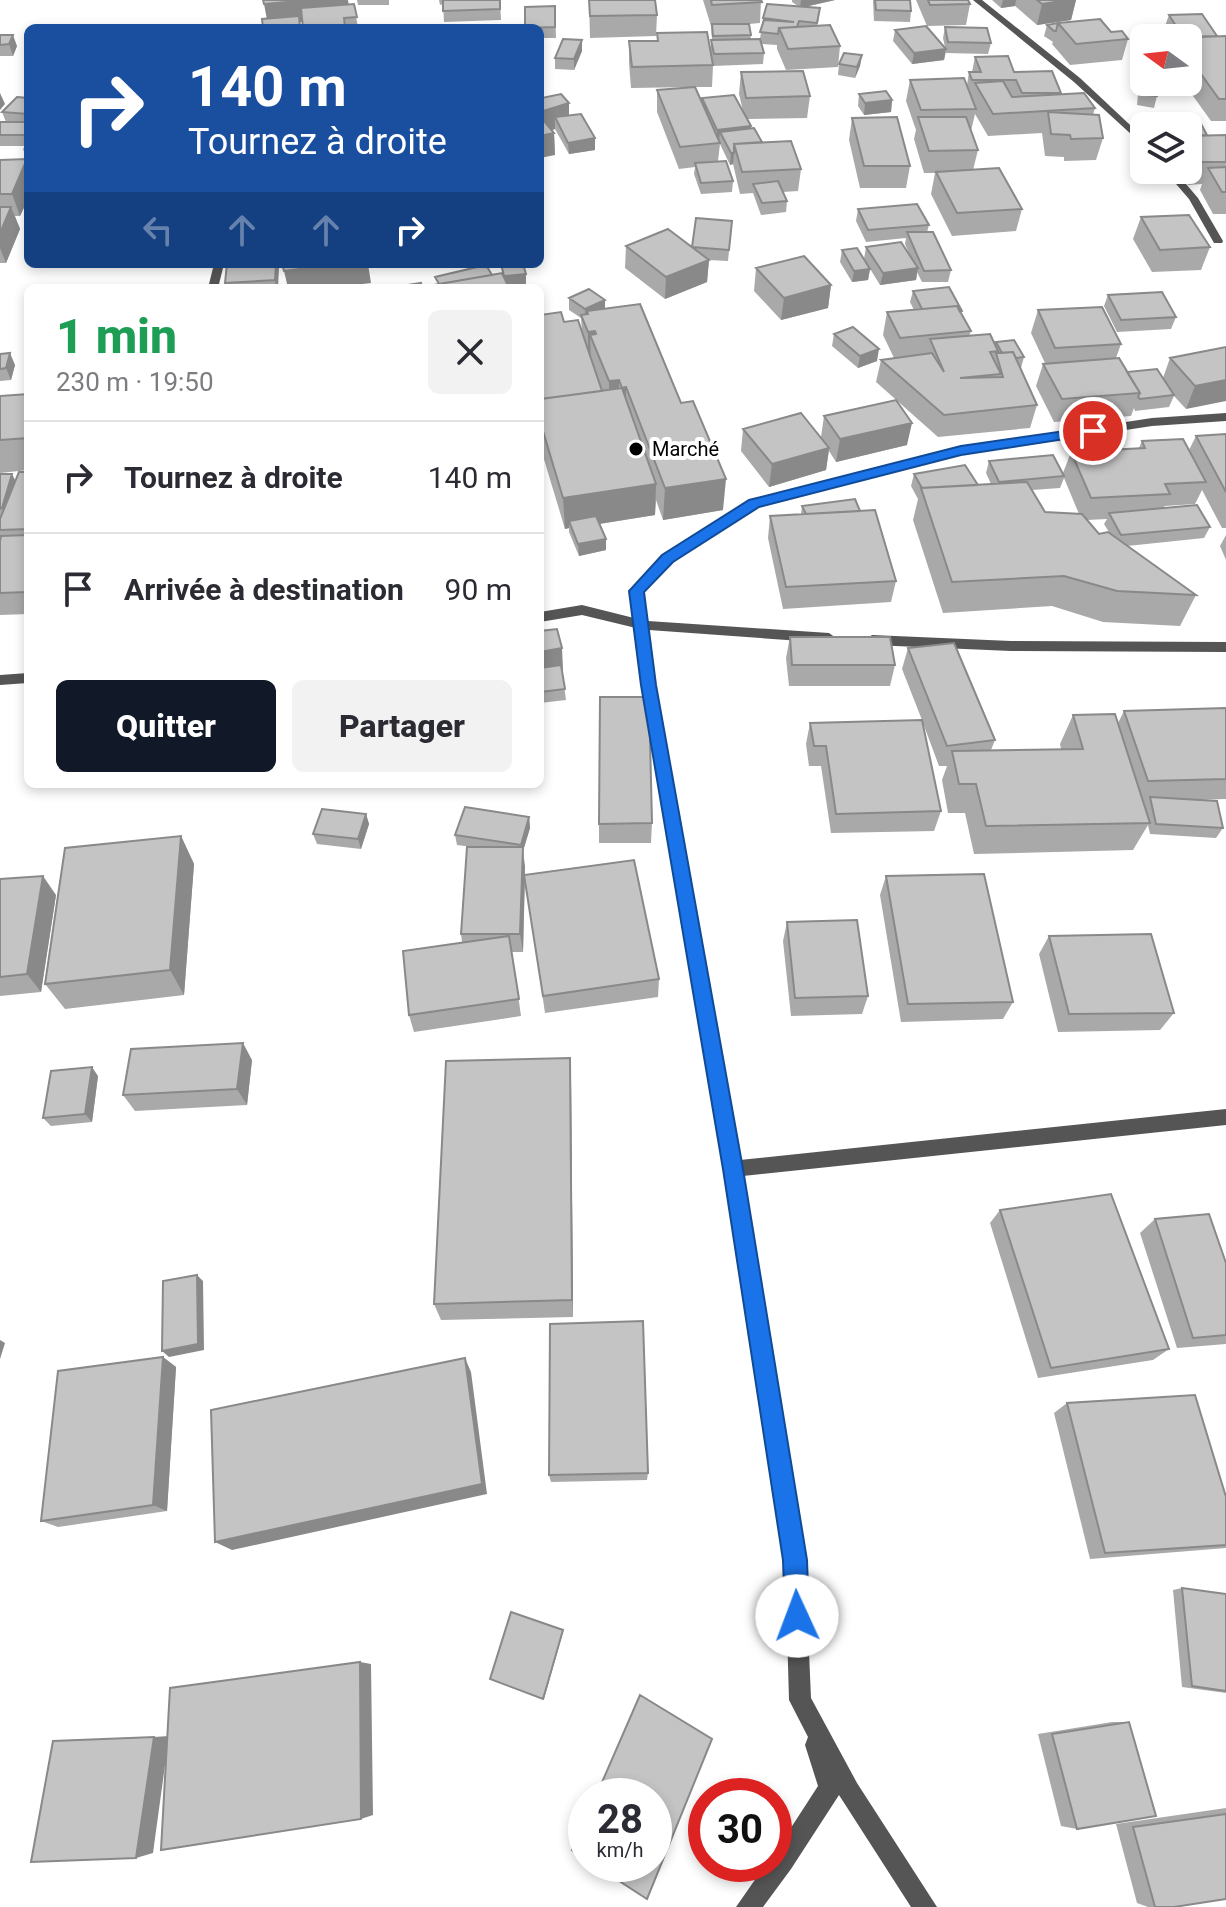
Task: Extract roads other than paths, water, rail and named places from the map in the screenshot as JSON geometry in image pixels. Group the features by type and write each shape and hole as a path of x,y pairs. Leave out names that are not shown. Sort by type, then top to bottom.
{"street":[{"path":"977,0 1077,80 1130,130"},
{"path":"1181,184 1222,240 1226,254"},
{"path":"748,1907 783,1861 830,1788 800,1700 795,1560 636,591 668,558 754,503 961,451 1152,422 1226,417"},
{"path":"544,616 582,610 642,625 837,638"},
{"path":"853,639 1011,646 1226,647"},
{"path":"0,680 24,678"},
{"path":"733,1169 1226,1117"},
{"path":"800,1700 849,1791 925,1907"}],"place":[{"name":"Marché","path":"636,449"}]}
